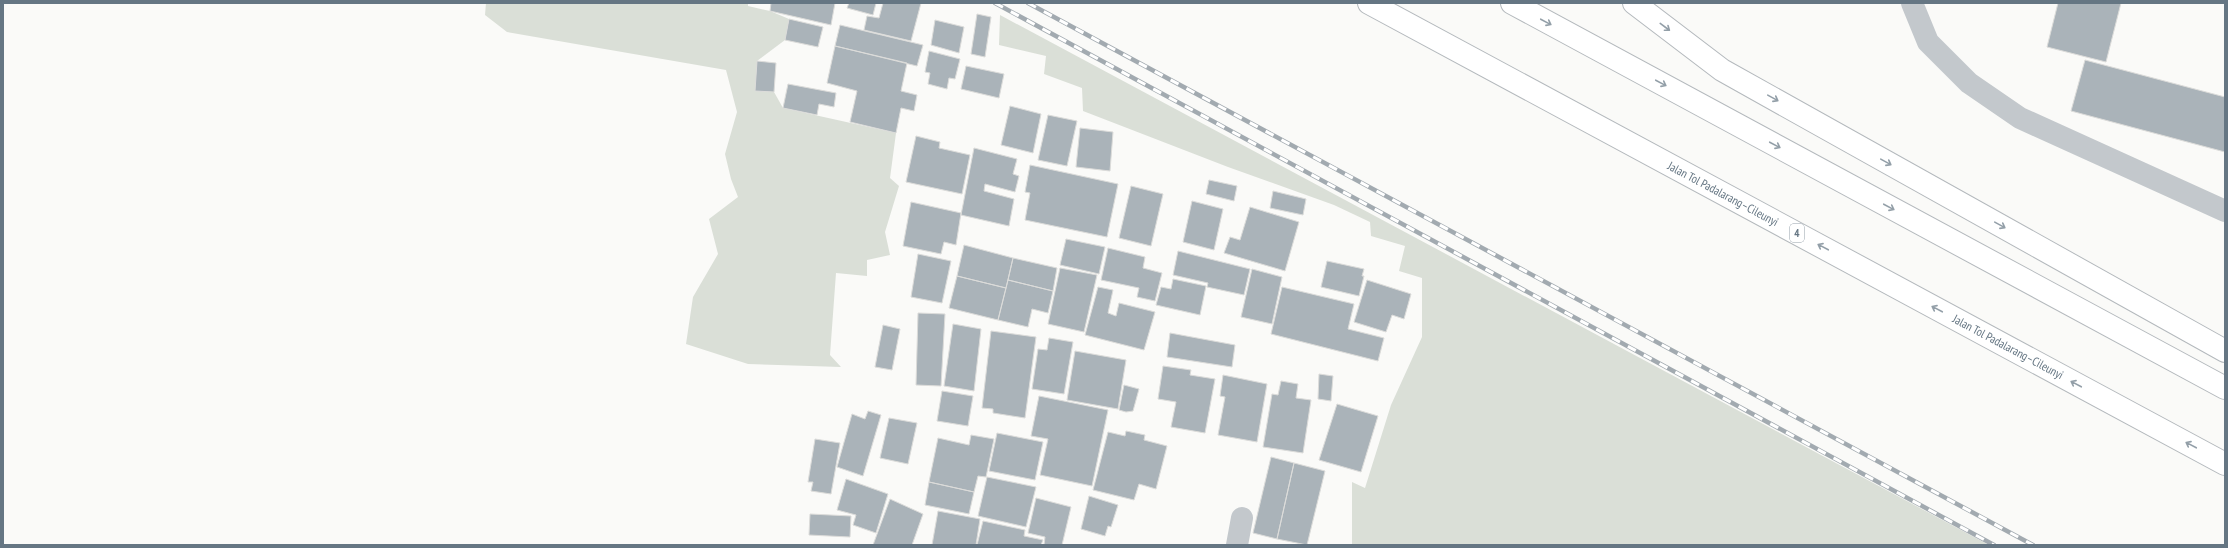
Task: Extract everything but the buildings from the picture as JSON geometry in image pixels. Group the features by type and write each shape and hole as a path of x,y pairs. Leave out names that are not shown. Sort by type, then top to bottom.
{"highway":[{"name":"Jalan Tol Padalarang–Cileunyi","path":"1369,3 2225,464"},
{"path":"1512,3 2225,388"},
{"path":"1634,3 1722,70 2225,352"}],"street":[{"path":"1912,3 1928,42 1969,83 2020,118 2225,211"},
{"path":"1237,545 1242,518"}],"shaded area":[{"path":"486,3 748,3 748,6 770,11 789,19 785,40 757,61 755,91 774,92 783,108 896,133 890,178 899,186 885,232 890,255 867,260 867,276 836,273 830,355 841,367 748,364 686,344 693,297 718,254 709,219 738,197 731,179 725,154 737,112 726,70 507,32 485,15"},
{"path":"1000,15 1989,545 1352,545 1352,482 1365,488 1391,405 1422,337 1422,278 1399,271 1405,246 1371,236 1370,222 1334,205 1228,167 1083,111 1082,88 1044,74 1046,56 999,45"}],"railway":[{"path":"995,3 1994,545"},
{"path":"1028,3 2033,545"}]}
